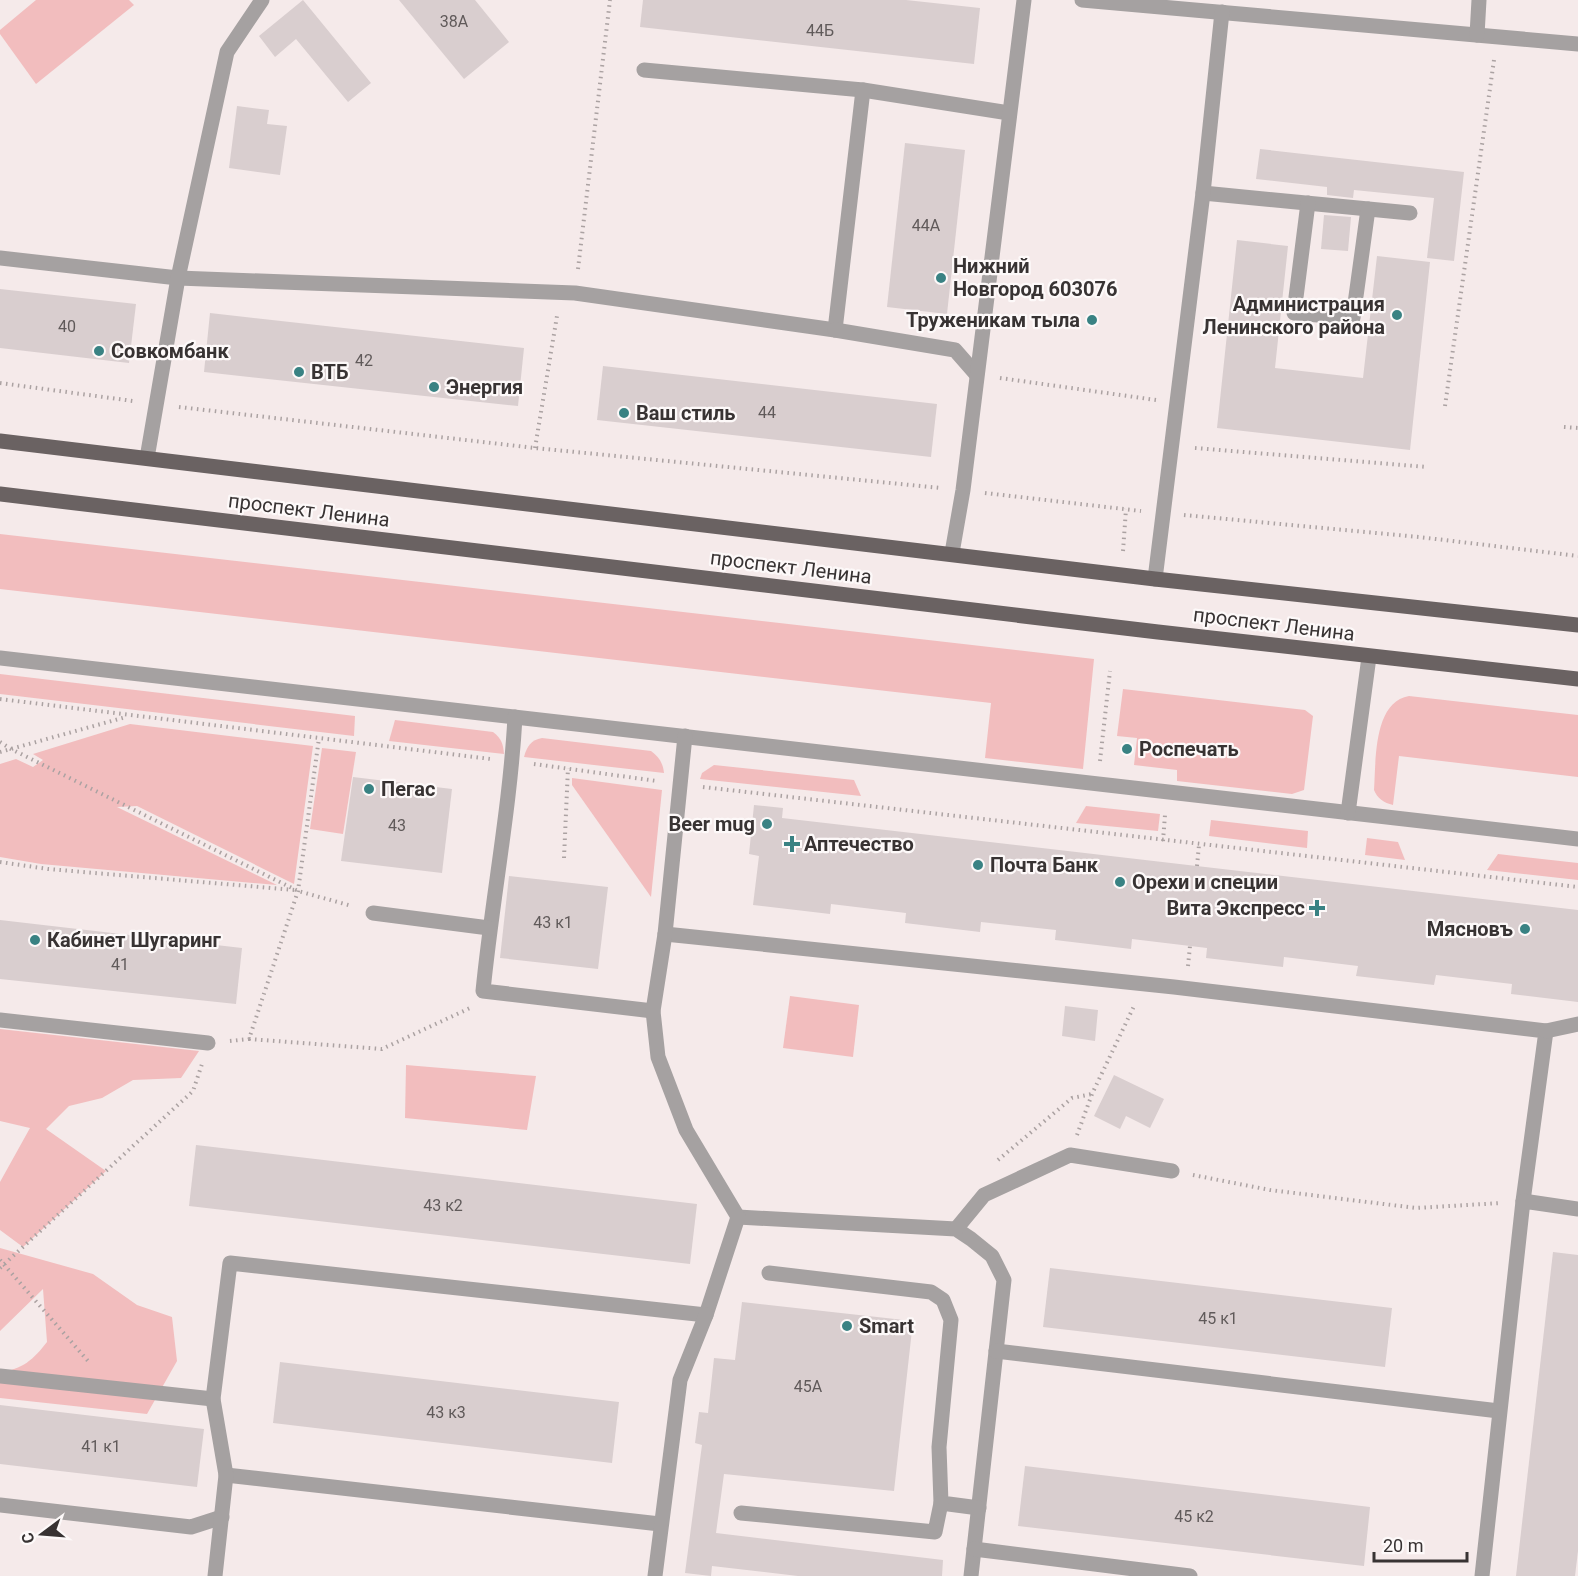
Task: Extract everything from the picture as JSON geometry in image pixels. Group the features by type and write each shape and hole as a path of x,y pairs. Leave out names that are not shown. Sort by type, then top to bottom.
{"main road":[{"name":"проспект Ленина","path":"0,441 1155,579 1578,625"},
{"name":"проспект Ленина","path":"0,495 1369,657 1578,679"}],"street":[{"path":"147,458 178,278 228,52 262,0"},
{"path":"952,553 963,490 1024,0"},
{"path":"1082,0 1578,44"},
{"path":"1477,35 1479,0"},
{"path":"1155,579 1203,193 1222,12"},
{"path":"644,70 863,90 1009,113"},
{"path":"835,330 863,90"},
{"path":"1203,193 1410,213"},
{"path":"1308,203 1294,313 1353,318 1368,209"},
{"path":"0,258 178,278 575,293 835,330 955,350 976,374"},
{"path":"1348,813 1369,657"},
{"path":"0,658 1578,839"},
{"path":"516,717 513,762 489,928 483,991 653,1011"},
{"path":"655,1576 680,1380 706,1316 738,1217 686,1130 658,1057 653,1011 665,934 685,736"},
{"path":"373,912 489,928"},
{"path":"665,934 1145,983 1546,1031 1578,1024"},
{"path":"0,1020 208,1043"},
{"path":"1482,1576 1498,1411 1546,1031"},
{"path":"956,1229 984,1195 1070,1155 1172,1172"},
{"path":"1523,1201 1578,1209"},
{"path":"738,1217 956,1229 992,1256 1004,1280 971,1576"},
{"path":"216,1576 226,1475 213,1399 230,1263 706,1316"},
{"path":"741,1513 935,1532 941,1503 939,1447 951,1320 943,1300 931,1292 769,1273"},
{"path":"996,1351 1498,1411"},
{"path":"0,1376 213,1399"},
{"path":"226,1475 660,1524"},
{"path":"941,1503 979,1508"},
{"path":"0,1505 191,1527 222,1517"},
{"path":"974,1549 1190,1576"}],"path":[{"path":"535,448 559,304 575,293 610,0"},
{"path":"1445,406 1497,37"},
{"path":"976,374 1177,403"},
{"path":"0,383 535,448 963,490 1164,514 1419,537 1578,556"},
{"path":"1564,427 1578,428"},
{"path":"1173,446 1427,467"},
{"path":"1123,551 1126,509"},
{"path":"1104,721 1110,671"},
{"path":"0,699 567,768 680,784 1199,845 1578,886"},
{"path":"0,752 130,716"},
{"path":"249,1039 298,891 319,738"},
{"path":"0,742 298,891"},
{"path":"564,858 567,768"},
{"path":"1197,866 1199,845"},
{"path":"0,862 48,869 298,891 373,912"},
{"path":"1070,1155 1092,1094 1145,983"},
{"path":"0,1268 193,1091 208,1043 249,1039 382,1049 482,1002 483,991"},
{"path":"992,1166 1072,1098 1092,1094"},
{"path":"1172,1172 1270,1190 1416,1208 1523,1201"},
{"path":"0,1260 110,1387"}],"shaded area":[{"path":"36,0 129,0 134,5 36,84 0,34 0,30"},
{"path":"0,534 1094,659 1083,769 985,758 991,703 0,589"},
{"path":"0,674 355,716 354,736 0,694"},
{"path":"1123,689 1305,710 1313,716 1304,790 1292,794 1177,781 1177,770 1134,765 1137,738 1117,736"},
{"path":"1409,696 1578,715 1578,777 1399,756 1393,805 1387,803 1379,798 1374,790 1379,735 1389,709 1397,701"},
{"path":"395,720 493,732 502,742 504,754 389,741"},
{"path":"130,724 313,746 294,884 137,806 117,807 277,885 41,864 0,857 0,764 16,759 33,767 43,760 33,754"},
{"path":"542,738 651,751 663,766 664,773 524,757 530,744"},
{"path":"322,748 356,752 343,834 310,829"},
{"path":"714,765 854,780 861,796 700,779 702,773"},
{"path":"572,778 662,790 651,897 572,785"},
{"path":"1086,806 1160,814 1158,831 1076,823"},
{"path":"1211,820 1308,831 1307,848 1209,836"},
{"path":"1367,838 1398,842 1405,860 1365,855"},
{"path":"1498,854 1578,863 1578,880 1487,870"},
{"path":"790,996 859,1005 853,1057 783,1048"},
{"path":"0,1029 199,1051 181,1078 133,1080 102,1098 69,1106 46,1129 106,1171 23,1247 0,1230 0,1182 30,1128 0,1121"},
{"path":"406,1065 536,1076 527,1130 405,1118"},
{"path":"0,1248 93,1274 137,1305 172,1317 177,1361 147,1414 0,1398 0,1372 15,1369 27,1363 47,1342 43,1289 0,1331"}],"building":[{"path":"303,0 371,83 348,102 296,39 275,57 259,36"},
{"path":"399,0 475,0 509,42 464,79"},
{"path":"643,0 906,0 980,8 974,64 640,27"},
{"path":"237,106 269,110 267,124 287,126 280,175 229,168"},
{"path":"905,143 965,150 947,314 887,307"},
{"path":"1260,149 1464,172 1454,261 1427,258 1434,198 1354,190 1353,198 1327,195 1327,187 1256,179"},
{"path":"1324,215 1351,217 1348,251 1321,249"},
{"name":"Администрация Ленинского района","path":"1237,240 1288,246 1275,368 1363,378 1377,256 1430,262 1410,450 1217,428"},
{"path":"0,289 136,304 129,363 0,348"},
{"path":"210,313 524,348 518,406 204,372"},
{"path":"603,366 937,404 931,457 597,420"},
{"path":"353,777 452,789 442,873 341,861"},
{"path":"754,805 783,808 782,818 1578,910 1578,1002 1511,994 1512,984 1436,975 1434,985 1356,976 1358,966 1284,957 1283,967 1206,958 1207,948 1132,939 1131,949 1055,940 1056,930 981,922 980,932 905,923 906,913 831,904 830,914 753,905 759,856 749,854"},
{"path":"509,876 608,887 598,969 500,958"},
{"path":"0,920 242,948 236,1004 0,979"},
{"path":"1065,1006 1098,1010 1095,1041 1062,1036"},
{"path":"1114,1075 1164,1099 1150,1128 1126,1116 1120,1129 1094,1116"},
{"path":"196,1145 697,1204 690,1264 189,1206"},
{"path":"1553,1252 1578,1255 1578,1551 1575,1576 1516,1576"},
{"path":"1050,1268 1392,1308 1385,1367 1043,1327"},
{"path":"742,1302 913,1321 894,1491 724,1474 716,1533 943,1560 942,1576 798,1576 712,1566 711,1576 685,1573 702,1445 695,1443 699,1412 708,1413 714,1358 735,1360"},
{"path":"280,1362 619,1402 612,1463 273,1423"},
{"path":"0,1405 204,1429 197,1487 0,1464"},
{"path":"1025,1466 1370,1507 1364,1566 1018,1526"}],"place":[{"name":"Нижний Новгород 603076","path":"941,278"},
{"name":"Администрация Ленинского района","path":"1397,315"},
{"name":"Труженикам тыла","path":"1092,320"},
{"name":"Совкомбанк","path":"99,351"},
{"name":"ВТБ","path":"299,372"},
{"name":"Энергия","path":"434,387"},
{"name":"Ваш стиль","path":"624,413"},
{"name":"Роспечать","path":"1127,749"},
{"name":"Пегас","path":"369,789"},
{"name":"Beer mug","path":"767,824"},
{"name":"Аптечество","path":"792,844"},
{"name":"Почта Банк","path":"978,865"},
{"name":"Орехи и специи","path":"1120,882"},
{"name":"Вита Экспресс","path":"1317,908"},
{"name":"Мясновъ","path":"1525,929"},
{"name":"Кабинет Шугаринг","path":"35,940"},
{"name":"Smart","path":"847,1326"}]}
